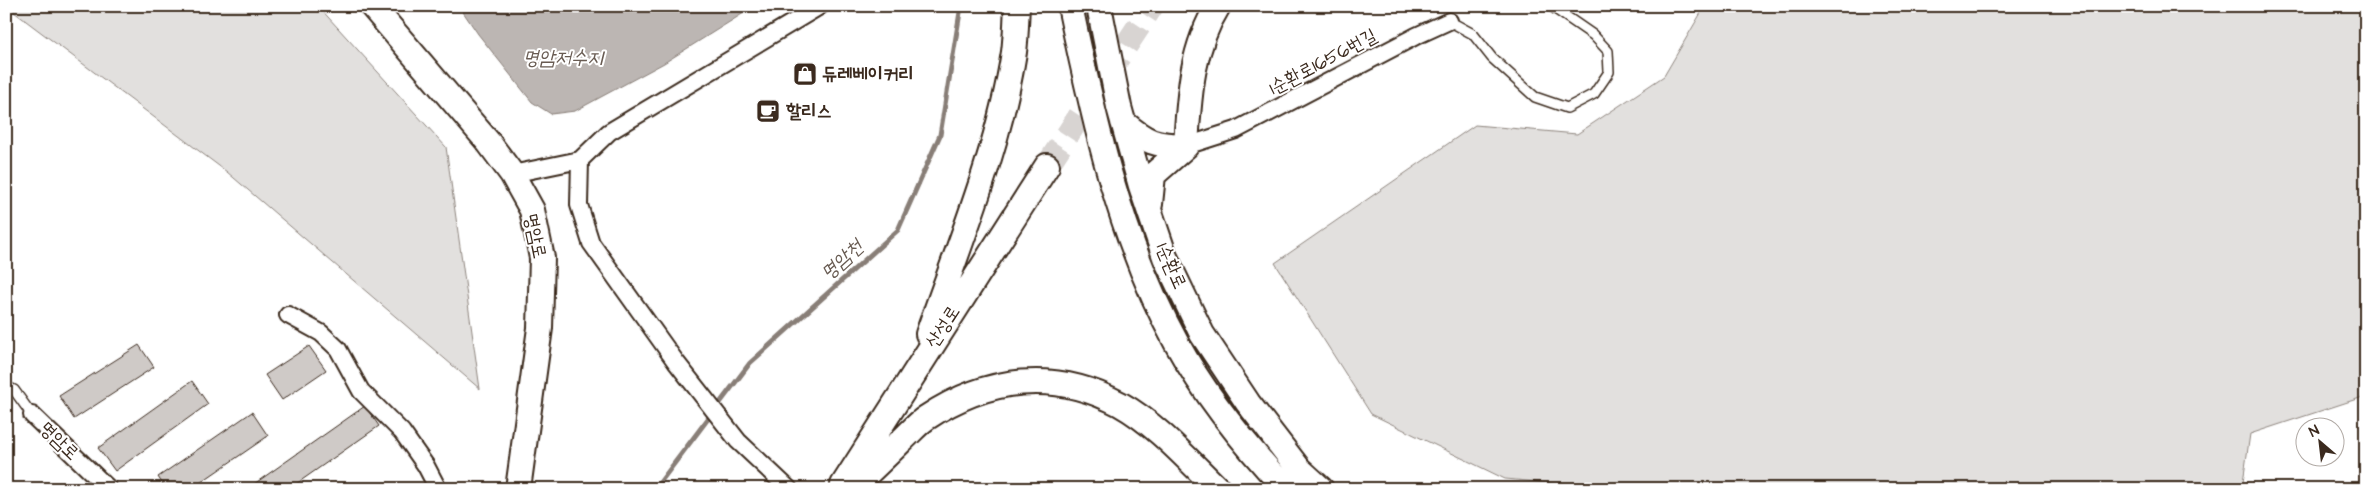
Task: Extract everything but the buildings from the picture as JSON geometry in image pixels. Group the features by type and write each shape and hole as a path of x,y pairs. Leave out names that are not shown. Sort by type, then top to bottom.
{"street":[{"name":"명암로","path":"372,6 490,143 512,174 532,210 542,258 540,328 518,489"},
{"path":"512,174 580,160 609,132 820,6"},
{"path":"915,370 976,197 997,129 1014,52 1017,6"},
{"name":"1순환로","path":"1070,6 1105,154 1123,219 1149,283 1177,344 1216,404 1255,456 1286,489"},
{"name":"1순환로","path":"1099,6 1123,122 1149,210 1165,256 1202,334 1254,410 1299,469 1321,489"},
{"path":"1149,210 1153,175 1186,146 1190,86 1197,52 1218,6"},
{"name":"1순환로1656번길","path":"1186,146 1236,130 1416,36 1449,21"},
{"path":"1123,122 1140,136 1159,145 1186,146"},
{"path":"580,160 579,205 591,243 676,362 738,441 777,480 789,489"},
{"name":"산성로","path":"840,489 1047,166"},
{"path":"288,315 321,333 338,349 362,391 402,432 426,466 438,489"},
{"path":"852,489 924,419 954,402 990,386 1032,381 1080,386 1121,405 1165,437 1218,489"},
{"name":"명암로","path":"32,414 109,489"}],"lane":[{"name":"1순환로1656번길","path":"1449,21 1473,34 1492,58 1535,97 1567,108 1594,94 1608,72 1608,51 1593,35 1551,6"},
{"path":"6,386 14,390 32,414"}],"shaded area":[{"path":"6,6 318,6 446,147 480,389 227,172"},
{"path":"1705,6 2366,6 2366,396 2294,418 2250,434 2242,489 1617,489 1505,479 1371,414 1275,263 1475,125 1577,134 1664,76"}],"water":[{"name":"명암저수지","path":"459,6 755,6 664,63 575,111 551,114 532,102 478,34"}],"waterway":[{"name":"명암천","path":"655,489 750,363 898,230 940,135 961,6"}],"tunnel":[{"path":"1047,166 1152,6"}],"place":[{"name":"듀레베이커리","path":"805,74"},
{"name":"할리스","path":"768,111"}]}
